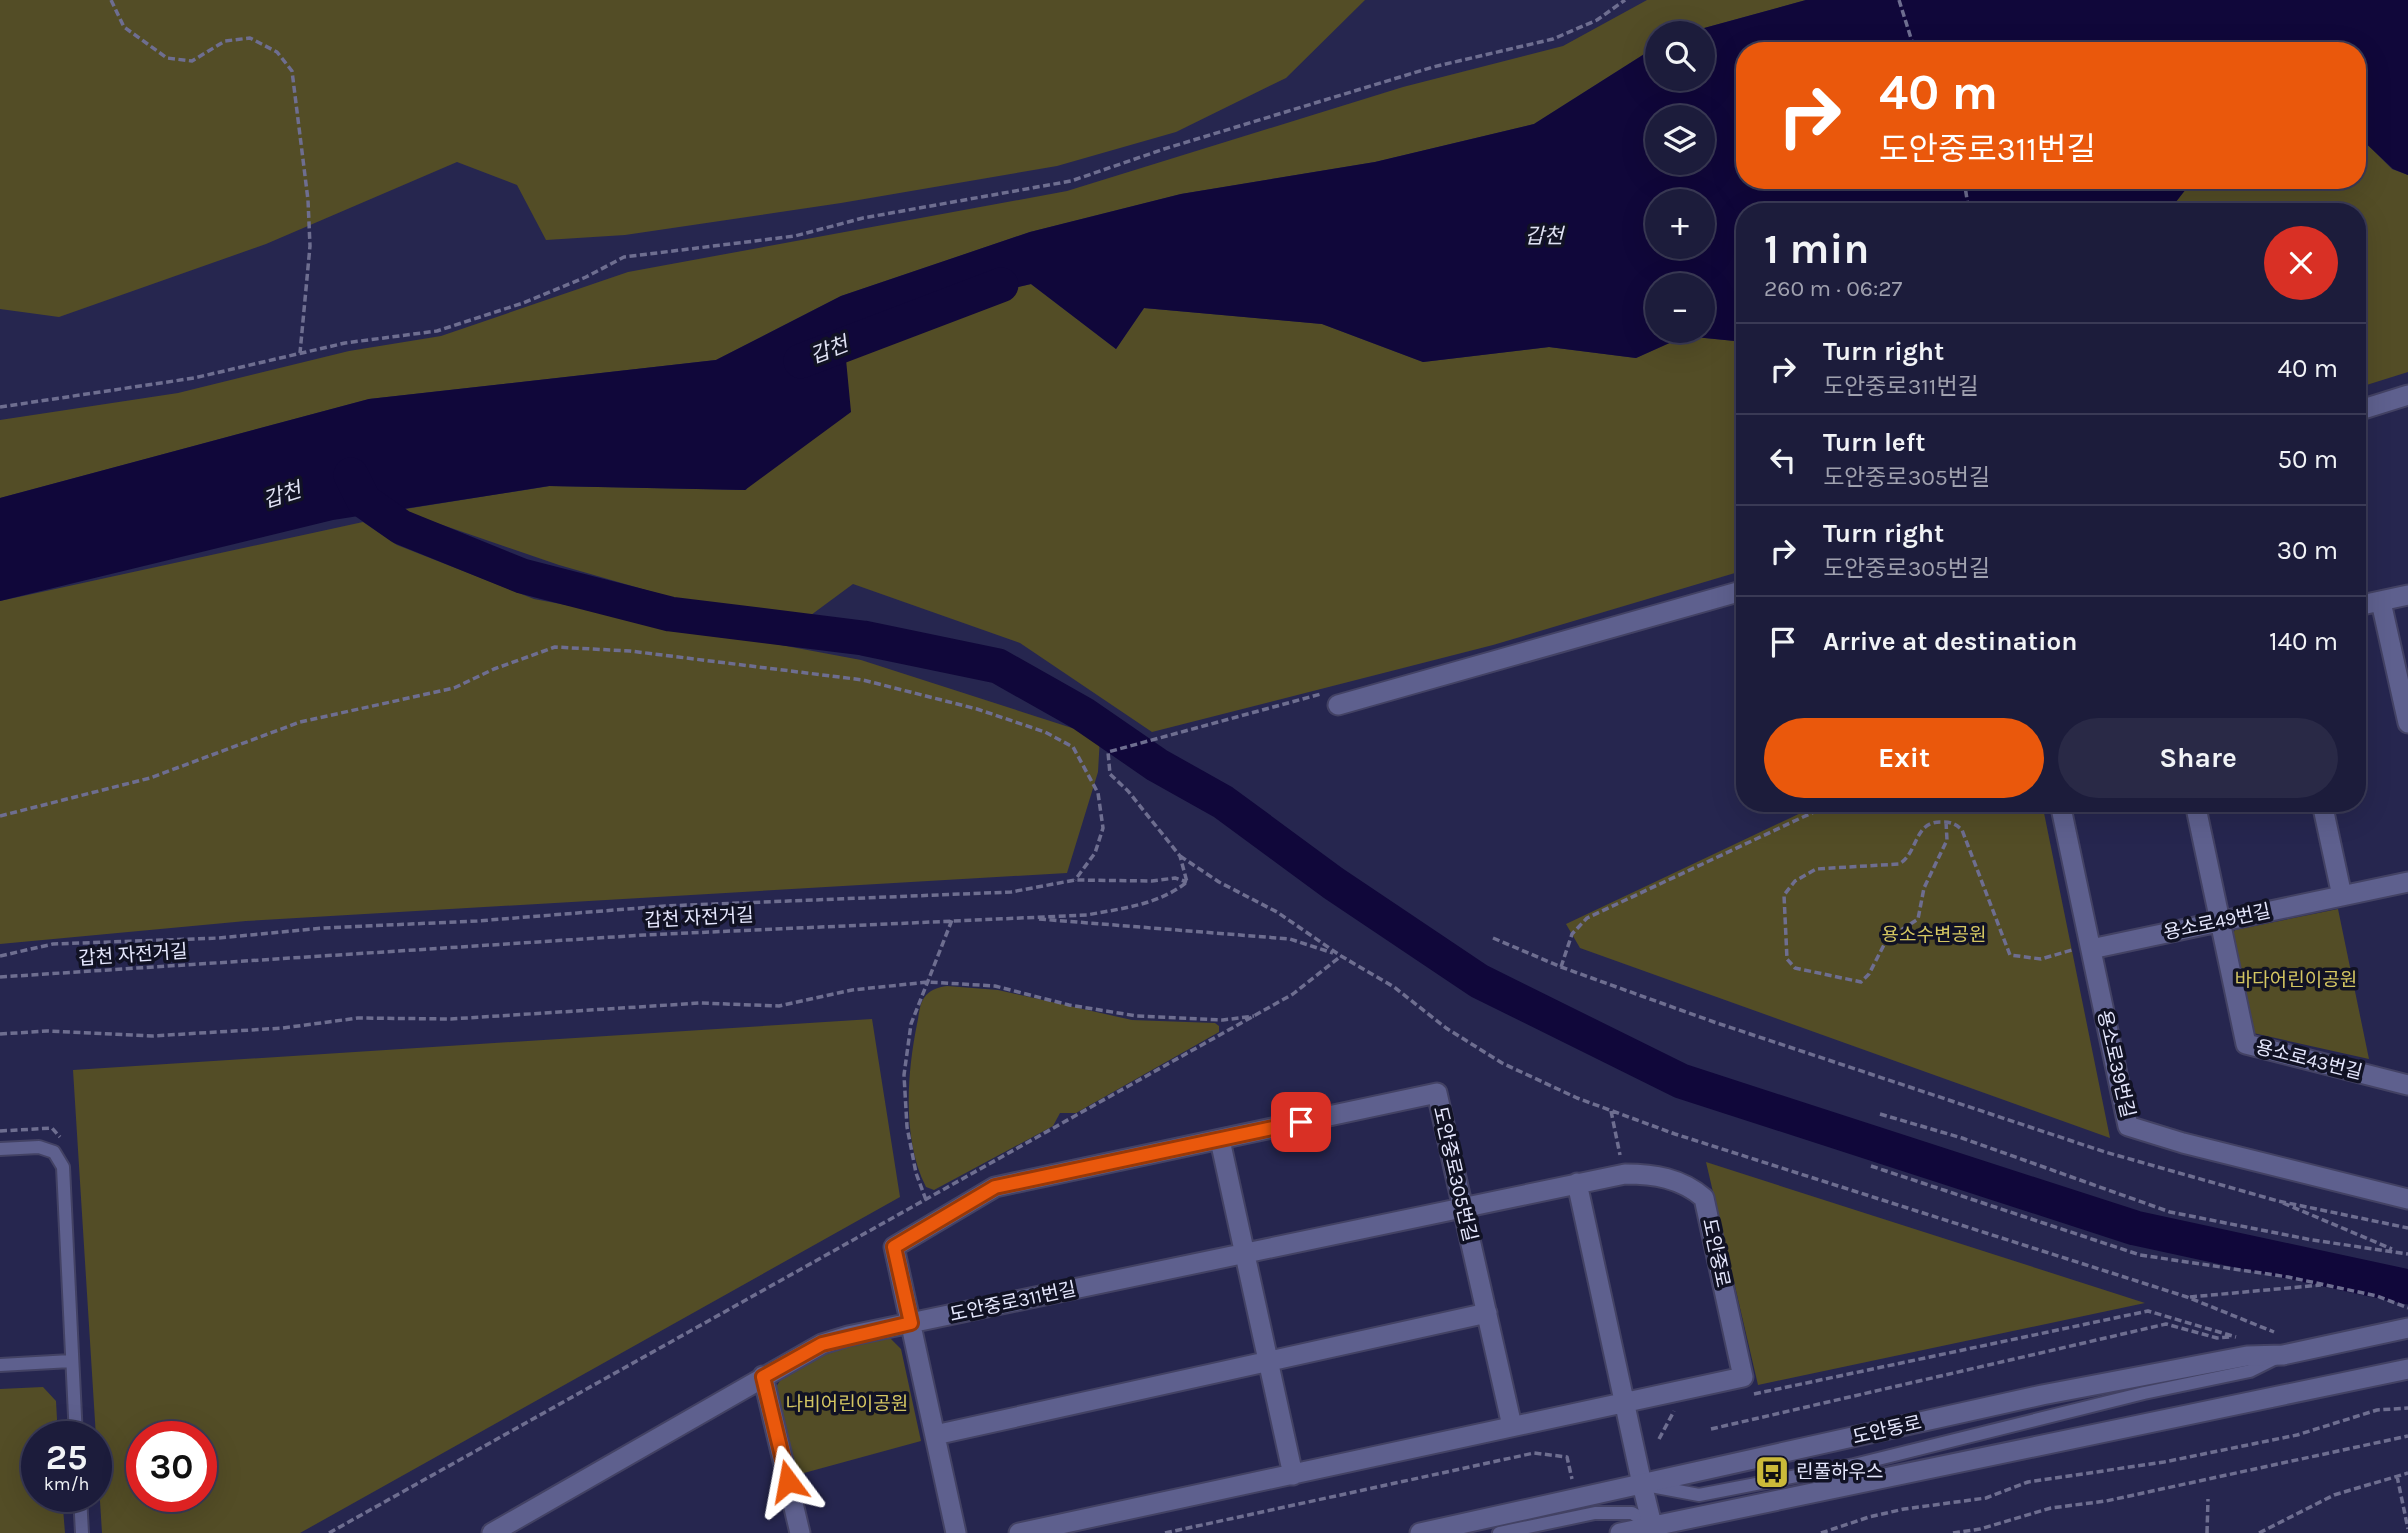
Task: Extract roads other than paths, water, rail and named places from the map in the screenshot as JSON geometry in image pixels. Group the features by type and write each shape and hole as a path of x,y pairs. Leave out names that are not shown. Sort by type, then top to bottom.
{"street":[{"path":"2366,408 2408,395"},
{"path":"1338,705 1736,593"},
{"path":"2366,604 2408,595"},
{"path":"2381,601 2408,723"},
{"name":"용소로39번길","path":"2061,812 2082,949 2128,1126 2183,1143 2408,1199"},
{"name":"용소로43번길","path":"2196,812 2246,1044 2408,1085"},
{"path":"2324,812 2342,896"},
{"name":"용소로49번길","path":"2082,949 2408,882"},
{"name":"도안중로305번길","path":"911,1323 894,1247 995,1187 1437,1093 1512,1426"},
{"path":"1220,1140 1293,1475"},
{"name":"도안중로","path":"1577,1183 1625,1174 1651,1174 1689,1185 1704,1198 1743,1377 1625,1402"},
{"path":"1577,1183 1652,1525"},
{"name":"도안중로311번길","path":"492,1533 822,1344 1577,1183"},
{"path":"935,1435 1487,1313"},
{"path":"911,1323 956,1533"},
{"name":"도안동로","path":"1420,1533 2042,1395 2247,1356 2283,1354 2408,1328"},
{"path":"1620,1533 2408,1369"},
{"path":"763,1377 800,1533"},
{"path":"1019,1533 1625,1402"}],"lane":[{"path":"0,1149 39,1147 54,1152 63,1167 75,1421"},
{"path":"1642,1484 1699,1494 1726,1492 1854,1465 2144,1393 2250,1371 2283,1354"},
{"path":"0,1365 71,1361"},
{"path":"80,1512 82,1533"},
{"path":"1499,1533 1595,1513 1632,1513 1652,1525"}],"water":[{"name":"갑천","path":"1806,0 2408,0 2408,175 2393,169 2366,144 2366,42 1736,42 1736,189 2186,189 2175,203 1736,203 1736,341 1715,339 1715,273 1645,273 1645,343 1669,343 1636,358 1549,347 1423,362 1322,324 1144,308 1116,349 1031,284 843,328 851,412 745,490 549,486 333,520 0,601 0,498 369,399 716,360 841,296 1030,232 1181,194 1375,162 1534,124 1645,54 1645,91 1715,91 1715,25"}],"waterway":[{"name":"갑천","path":"801,361 1001,285"},
{"path":"351,475 364,501 401,527 522,576 670,614 863,638 998,666 1083,714 1157,765 1223,802 1333,883 1479,981 1681,1081 2135,1228 2408,1287"}],"place":[{"name":"린풀하우스","path":"1772,1472"}],"park label":[{"name":"용소수변공원","path":"1934,935"},
{"name":"바다어린이공원","path":"2296,980"},
{"name":"나비어린이공원","path":"847,1404"}]}
